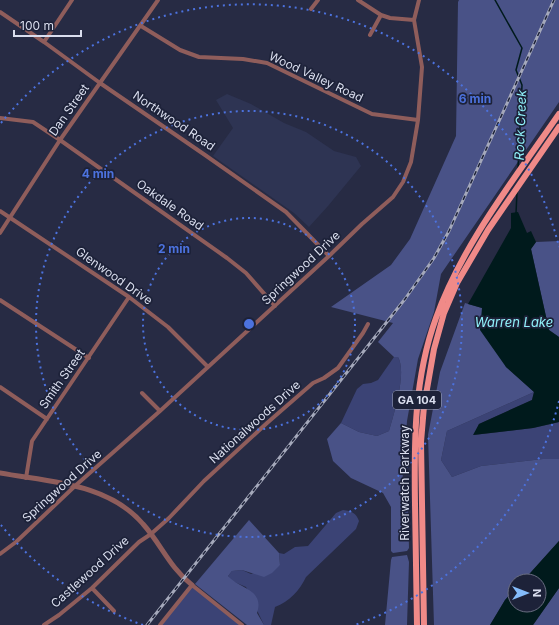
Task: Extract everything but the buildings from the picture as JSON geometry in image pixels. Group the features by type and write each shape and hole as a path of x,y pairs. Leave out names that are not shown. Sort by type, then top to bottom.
{"main road":[{"name":"Riverwatch Parkway","path":"418,625 414,452 416,412 420,379 435,320 466,251 559,114"},
{"name":"Riverwatch Parkway","path":"424,625 421,442 428,377 434,349 444,313 457,283 488,230 559,127"}],"street":[{"path":"44,42 72,0"},
{"name":"Dan Street","path":"0,233 60,140 158,0"},
{"path":"311,9 318,0"},
{"path":"358,0 381,15 390,18 414,20"},
{"name":"Springwood Drive","path":"0,554 16,542 75,486 160,412 393,197 403,182 411,162 418,120 422,67 414,20 419,0"},
{"name":"Northwood Road","path":"0,12 286,212 329,256"},
{"path":"370,35 381,15"},
{"name":"Wood Valley Road","path":"141,26 180,50 199,57 243,59 267,62 372,114 418,120"},
{"name":"Oakdale Road","path":"0,118 33,122 60,140 227,258 246,273 275,306"},
{"name":"Glenwood Drive","path":"0,211 129,297 168,327 208,367"},
{"name":"Smith Street","path":"26,478 32,441 129,297"},
{"path":"0,300 89,358"},
{"name":"Nationalwoods Drive","path":"151,534 169,518 204,481 267,423 313,383 324,378 338,368 368,324"},
{"path":"0,388 47,419"},
{"path":"142,393 160,412"},
{"path":"0,473 75,486 112,499 142,523 151,534 171,566 184,579 242,625"},
{"name":"Castlewood Drive","path":"44,625 60,615 92,588 139,542 151,534"},
{"path":"160,625 192,585"},
{"path":"92,588 114,610"}],"shaded area":[{"path":"459,0 559,0 559,102 441,274 434,312 418,359 407,421 402,485 408,507 409,548 407,551 393,553 391,551 391,507 383,493 351,478 333,461 327,439 341,423 359,432 377,436 389,431 399,393 401,372 398,357 394,357 378,342 393,323 331,307 391,265 410,239 456,136"},
{"path":"227,94 251,104 284,123 306,132 334,151 356,157 361,166 309,227 294,213 213,156 233,128 216,100"},
{"path":"559,241 559,337 549,330 531,249 536,242"},
{"path":"465,303 482,308 506,367 534,392 447,431 441,460 452,477 481,466 543,459 559,459 559,541 530,573 507,573 507,598 490,625 434,625 428,435 440,372"},
{"path":"394,357 398,357 401,372 399,393 389,431 377,436 359,432 341,423 357,389 363,384 378,380"},
{"path":"534,392 532,400 479,424 474,435 533,428 559,422 559,459 543,459 481,466 452,477 441,460 447,431"},
{"path":"343,510 355,514 359,521 356,529 306,577 294,595 275,607 271,625 264,625 246,587 232,581 228,576 232,571 242,570 251,574 280,565 279,553 284,554 295,547 308,546 336,513"},
{"path":"249,520 279,553 280,565 272,573 264,577 242,570 232,571 228,576 254,594 259,605 257,613 264,625 247,625 195,584"},
{"path":"407,555 409,562 407,625 385,625 391,560 392,557"},
{"path":"192,585 244,625 160,625"},
{"path":"559,588 559,625 533,625 541,613 547,613 547,605"}],"water":[{"name":"Warren Lake","path":"518,212 527,233 531,231 536,242 531,249 549,330 559,337 559,422 533,428 473,435 479,424 532,400 534,392 506,367 480,330 482,308 468,304 511,228 511,213"},
{"path":"559,541 559,588 547,605 547,573 530,573"},
{"path":"507,598 507,613 541,613 533,625 490,625"}],"waterway":[{"name":"Rock Creek","path":"495,0 522,48 516,70 522,85 518,169"},
{"name":"Rock Creek","path":"516,213 517,192"}],"railway":[{"path":"147,625 405,299 434,258 449,231 554,0"}]}
